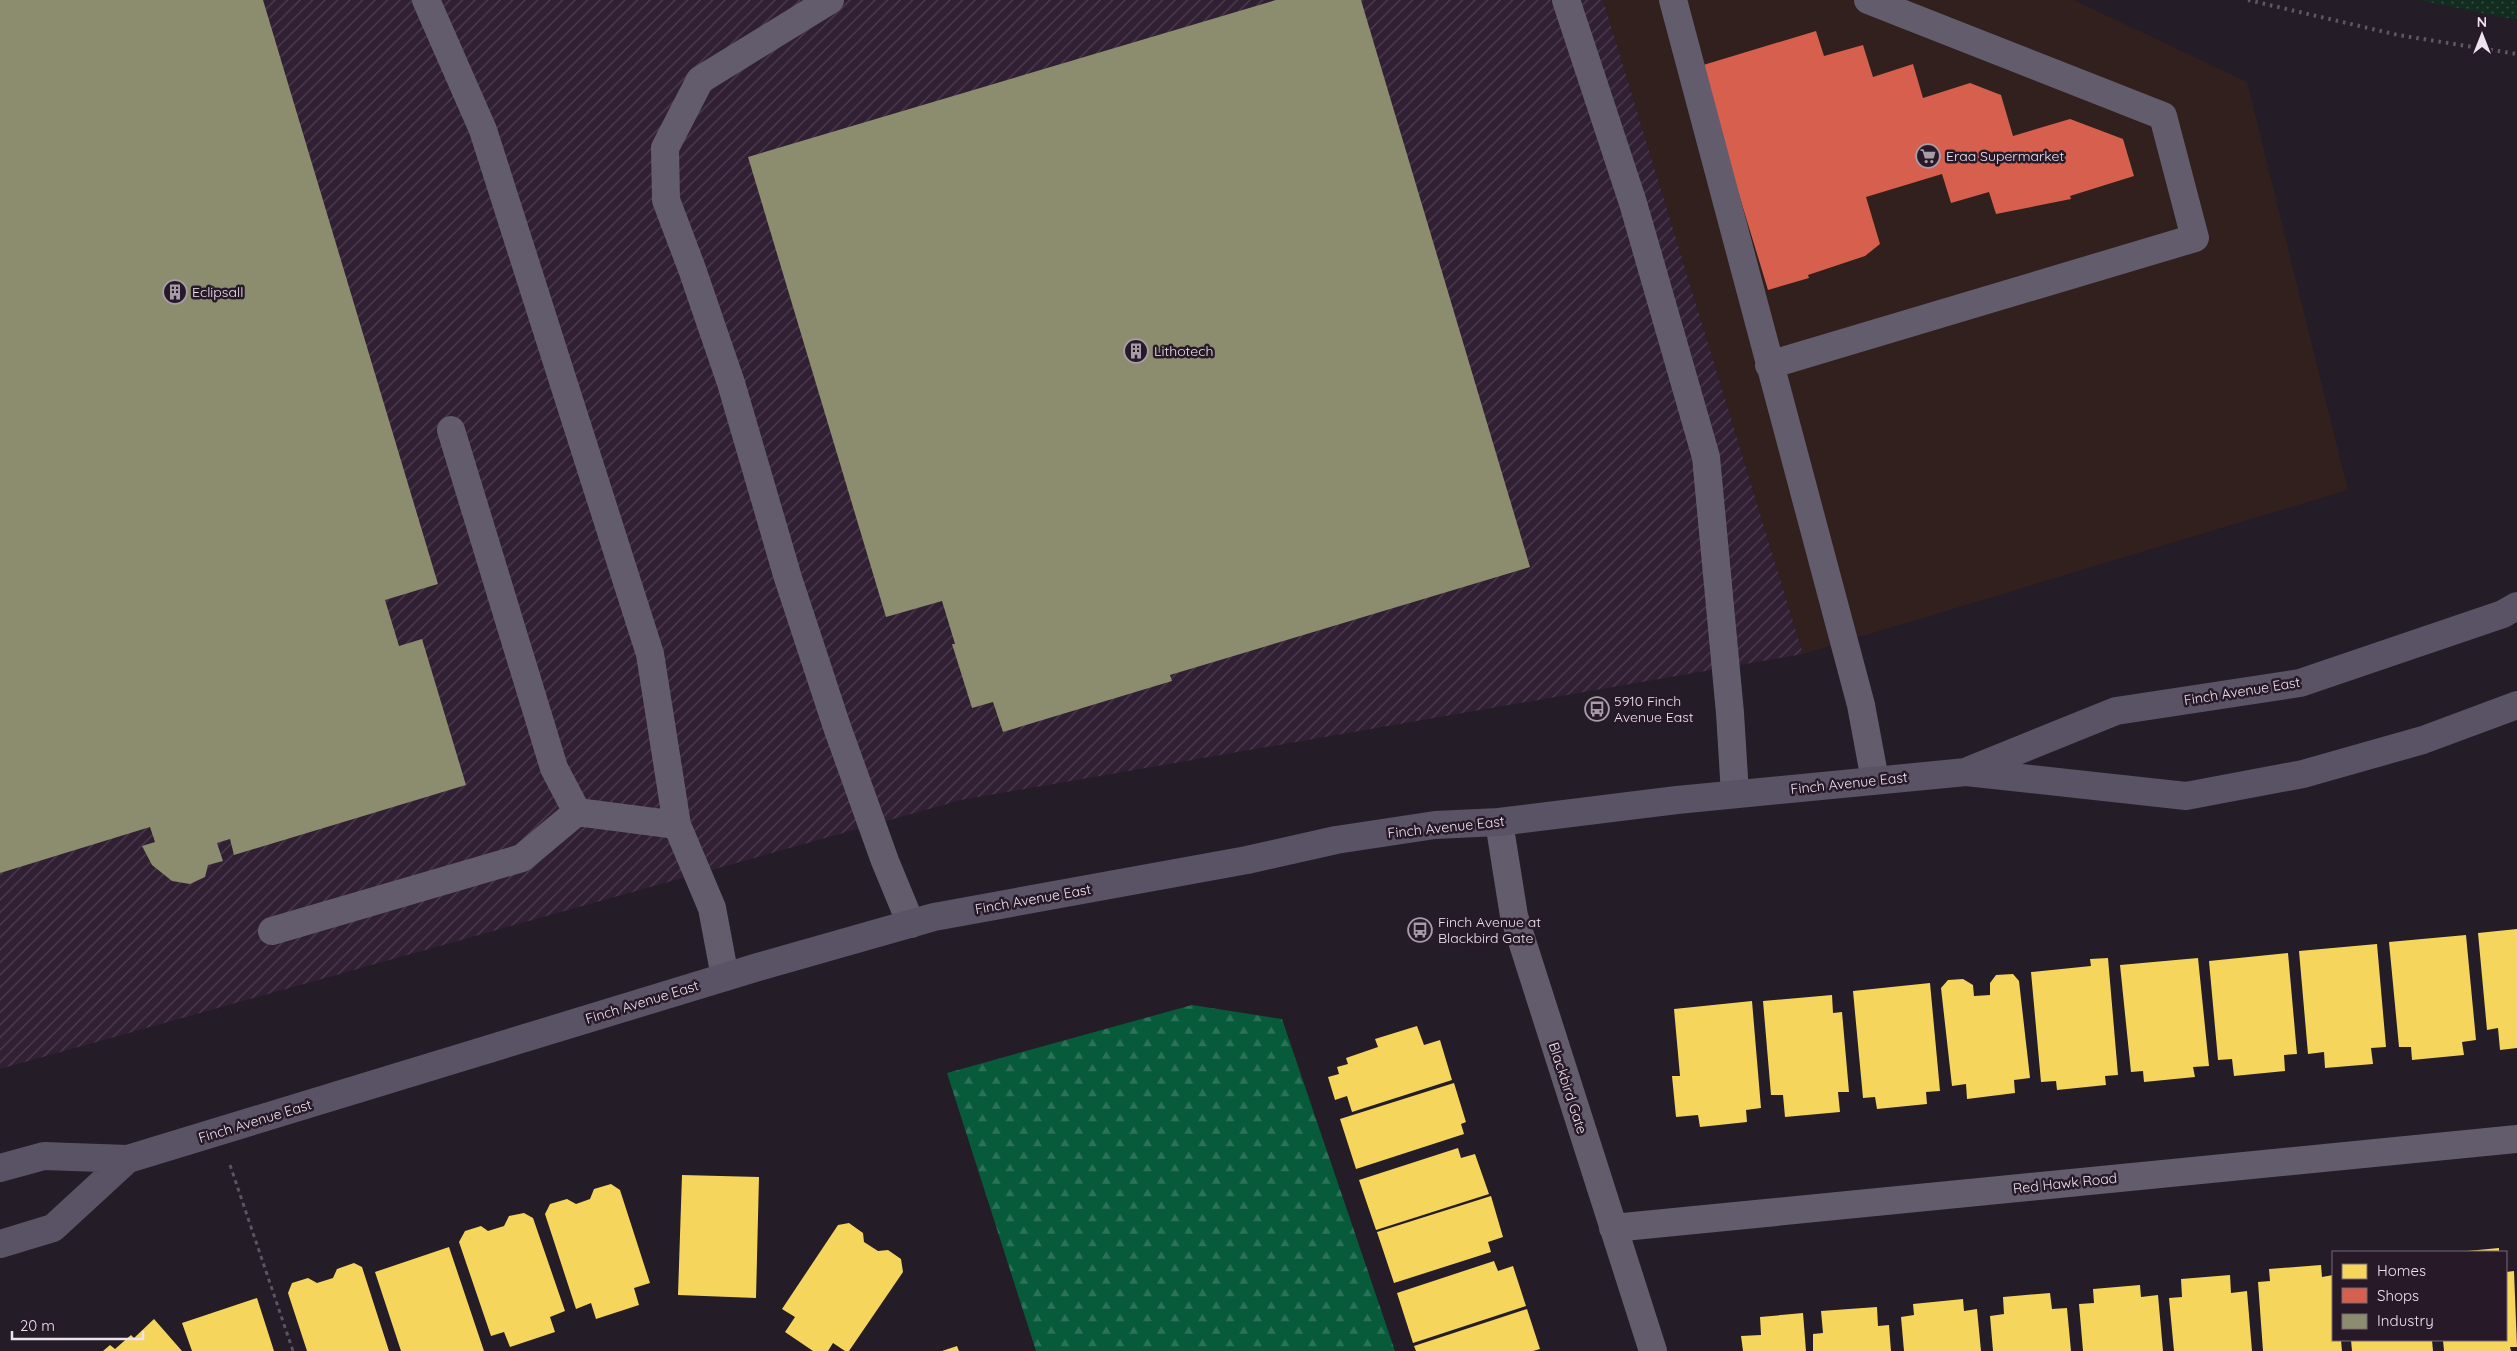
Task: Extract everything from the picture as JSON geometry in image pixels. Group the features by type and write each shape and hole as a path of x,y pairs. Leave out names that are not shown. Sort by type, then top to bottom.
{"main road":[{"name":"Finch Avenue East","path":"1966,772 2116,711 2300,683 2503,614 2517,606"},
{"name":"Finch Avenue East","path":"0,1168 44,1156 128,1159 725,977 934,917 1247,860 1336,840 1435,825 1499,822 1735,794 1966,772 2186,796 2302,774 2423,740 2517,704"},
{"name":"Finch Avenue East","path":"0,1244 53,1228 128,1159"}],"street":[{"path":"426,0 483,130 650,654 677,825 712,908 725,977"},
{"path":"830,0 700,80 665,148 666,200 731,383 785,569 837,727 885,861 911,924"},
{"path":"1566,0 1634,203 1706,457 1730,713 1735,794"},
{"path":"1673,0 1860,705 1875,780"},
{"path":"1769,365 2195,238 2164,116 1868,0"},
{"path":"451,430 554,768 577,812"},
{"path":"272,931 522,858 577,812 677,825"},
{"name":"Blackbird Gate","path":"1499,822 1514,916 1652,1351"},
{"name":"Red Hawk Road","path":"1613,1228 2517,1139"}],"path":[{"path":"219,1132 293,1351"}],"shaded area":[{"path":"0,0 1603,0 1803,654 961,800 0,1069"},
{"path":"1603,0 2074,0 2247,82 2348,490 1803,654"}],"green space":[{"path":"2419,0 2517,0 2517,19 2506,18"},
{"path":"1192,1005 1282,1019 1395,1351 1036,1351 947,1073"}],"building: Homes":[{"path":"2517,929 2517,1048 2500,1050 2498,1028 2487,1030 2478,933"},
{"path":"2466,935 2476,1040 2462,1042 2464,1055 2412,1060 2411,1047 2399,1047 2389,942"},
{"path":"2377,944 2386,1047 2371,1048 2373,1064 2325,1068 2324,1052 2308,1054 2299,951"},
{"path":"2288,953 2297,1054 2284,1055 2285,1071 2234,1076 2232,1059 2218,1060 2209,961"},
{"path":"2108,958 2118,1075 2105,1076 2106,1085 2057,1090 2056,1081 2041,1082 2031,972 2091,966 2090,959"},
{"path":"2198,958 2209,1066 2193,1067 2195,1077 2144,1082 2143,1071 2131,1072 2120,965"},
{"path":"2013,974 2019,981 2030,1078 2014,1080 2015,1093 1967,1099 1966,1084 1952,1086 1941,988 1948,980 1963,979 1973,985 1974,996 1990,995 1990,983 1996,975"},
{"path":"1930,983 1940,1091 1926,1092 1927,1104 1877,1109 1875,1097 1863,1098 1853,991"},
{"path":"1832,995 1833,1013 1842,1012 1849,1092 1838,1092 1840,1112 1785,1117 1783,1095 1771,1095 1763,1001"},
{"path":"1752,1001 1761,1108 1746,1110 1747,1122 1700,1127 1698,1115 1676,1117 1672,1076 1680,1076 1674,1009"},
{"path":"1417,1026 1424,1045 1440,1040 1452,1080 1352,1112 1347,1096 1335,1100 1328,1077 1339,1074 1337,1067 1348,1064 1346,1058 1378,1047 1375,1039"},
{"path":"1454,1083 1466,1122 1461,1124 1464,1134 1356,1169 1340,1119"},
{"path":"1458,1148 1461,1158 1475,1154 1489,1194 1376,1230 1359,1180"},
{"path":"682,1175 759,1177 756,1298 678,1295"},
{"path":"611,1184 620,1190 650,1283 634,1288 639,1305 596,1319 591,1303 576,1309 545,1214 550,1204 567,1199 576,1204 590,1199 594,1189"},
{"path":"1491,1196 1503,1237 1488,1242 1491,1252 1394,1283 1377,1232"},
{"path":"524,1213 533,1218 565,1311 550,1317 555,1332 510,1347 504,1332 491,1336 459,1242 465,1231 481,1226 488,1231 504,1226 509,1216"},
{"path":"849,1223 863,1233 864,1242 878,1251 888,1250 901,1259 903,1272 849,1351 845,1351 833,1343 828,1351 813,1351 785,1332 795,1317 782,1309 838,1225"},
{"path":"449,1247 484,1351 401,1351 375,1272"},
{"path":"2499,1248 2499,1251 2467,1251"},
{"path":"1494,1261 1498,1271 1513,1266 1526,1306 1413,1343 1397,1293"},
{"path":"354,1263 362,1267 389,1351 307,1351 288,1293 292,1283 308,1278 317,1283 333,1278 337,1269"},
{"path":"2321,1265 2322,1277 2332,1275 2332,1341 2341,1341 2342,1351 2263,1351 2258,1282 2270,1281 2269,1269"},
{"path":"2514,1271 2517,1347 2510,1347 2511,1351 2444,1351 2443,1341 2507,1341 2507,1272"},
{"path":"2230,1275 2231,1293 2247,1291 2252,1351 2174,1351 2169,1298 2182,1297 2181,1279"},
{"path":"2140,1285 2141,1297 2158,1295 2163,1351 2083,1351 2079,1304 2094,1303 2093,1289"},
{"path":"2050,1293 2052,1309 2067,1308 2071,1351 1993,1351 1990,1316 2004,1314 2003,1297"},
{"path":"257,1298 274,1351 192,1351 182,1323"},
{"path":"1963,1299 1964,1311 1977,1309 1981,1351 1904,1351 1901,1317 1914,1315 1913,1304"},
{"path":"1877,1307 1878,1326 1889,1325 1891,1351 1813,1351 1813,1334 1823,1333 1821,1311"},
{"path":"1527,1309 1540,1349 1533,1351 1416,1351 1414,1346"},
{"path":"1803,1313 1806,1351 1743,1351 1741,1336 1761,1335 1760,1317"},
{"path":"154,1319 182,1351 103,1351 110,1345 115,1349 131,1335 134,1338"},
{"path":"2351,1341 2432,1341 2433,1351 2352,1351"},
{"path":"957,1346 959,1351 942,1351"}],"building: Shops":[{"name":"Eraa Supermarket","path":"1816,31 1824,56 1863,45 1873,77 1913,64 1923,98 1970,83 2001,95 2013,136 2070,119 2123,139 2134,176 2070,196 2071,199 1996,214 1989,192 1951,203 1942,174 1866,197 1880,244 1865,256 1808,275 1809,278 1768,290 1700,66"}],"building: Industry":[{"name":"Eclipsall","path":"0,0 263,0 438,584 385,600 399,646 422,639 466,785 234,855 230,839 217,843 223,861 208,865 205,877 190,884 172,881 152,865 142,846 155,842 150,827 0,873"},
{"name":"Lithotech","path":"1276,0 1361,0 1530,567 1170,675 1172,681 1003,732 993,702 972,708 952,644 955,644 942,601 886,617 748,157"}],"railway":[{"path":"2248,0 2398,35 2517,54"}],"place":[{"name":"Eraa Supermarket","path":"1928,156"},
{"name":"Eclipsall","path":"175,292"},
{"name":"Lithotech","path":"1136,351"},
{"name":"5910 Finch Avenue East","path":"1597,709"},
{"name":"Finch Avenue at Blackbird Gate","path":"1420,930"}]}
